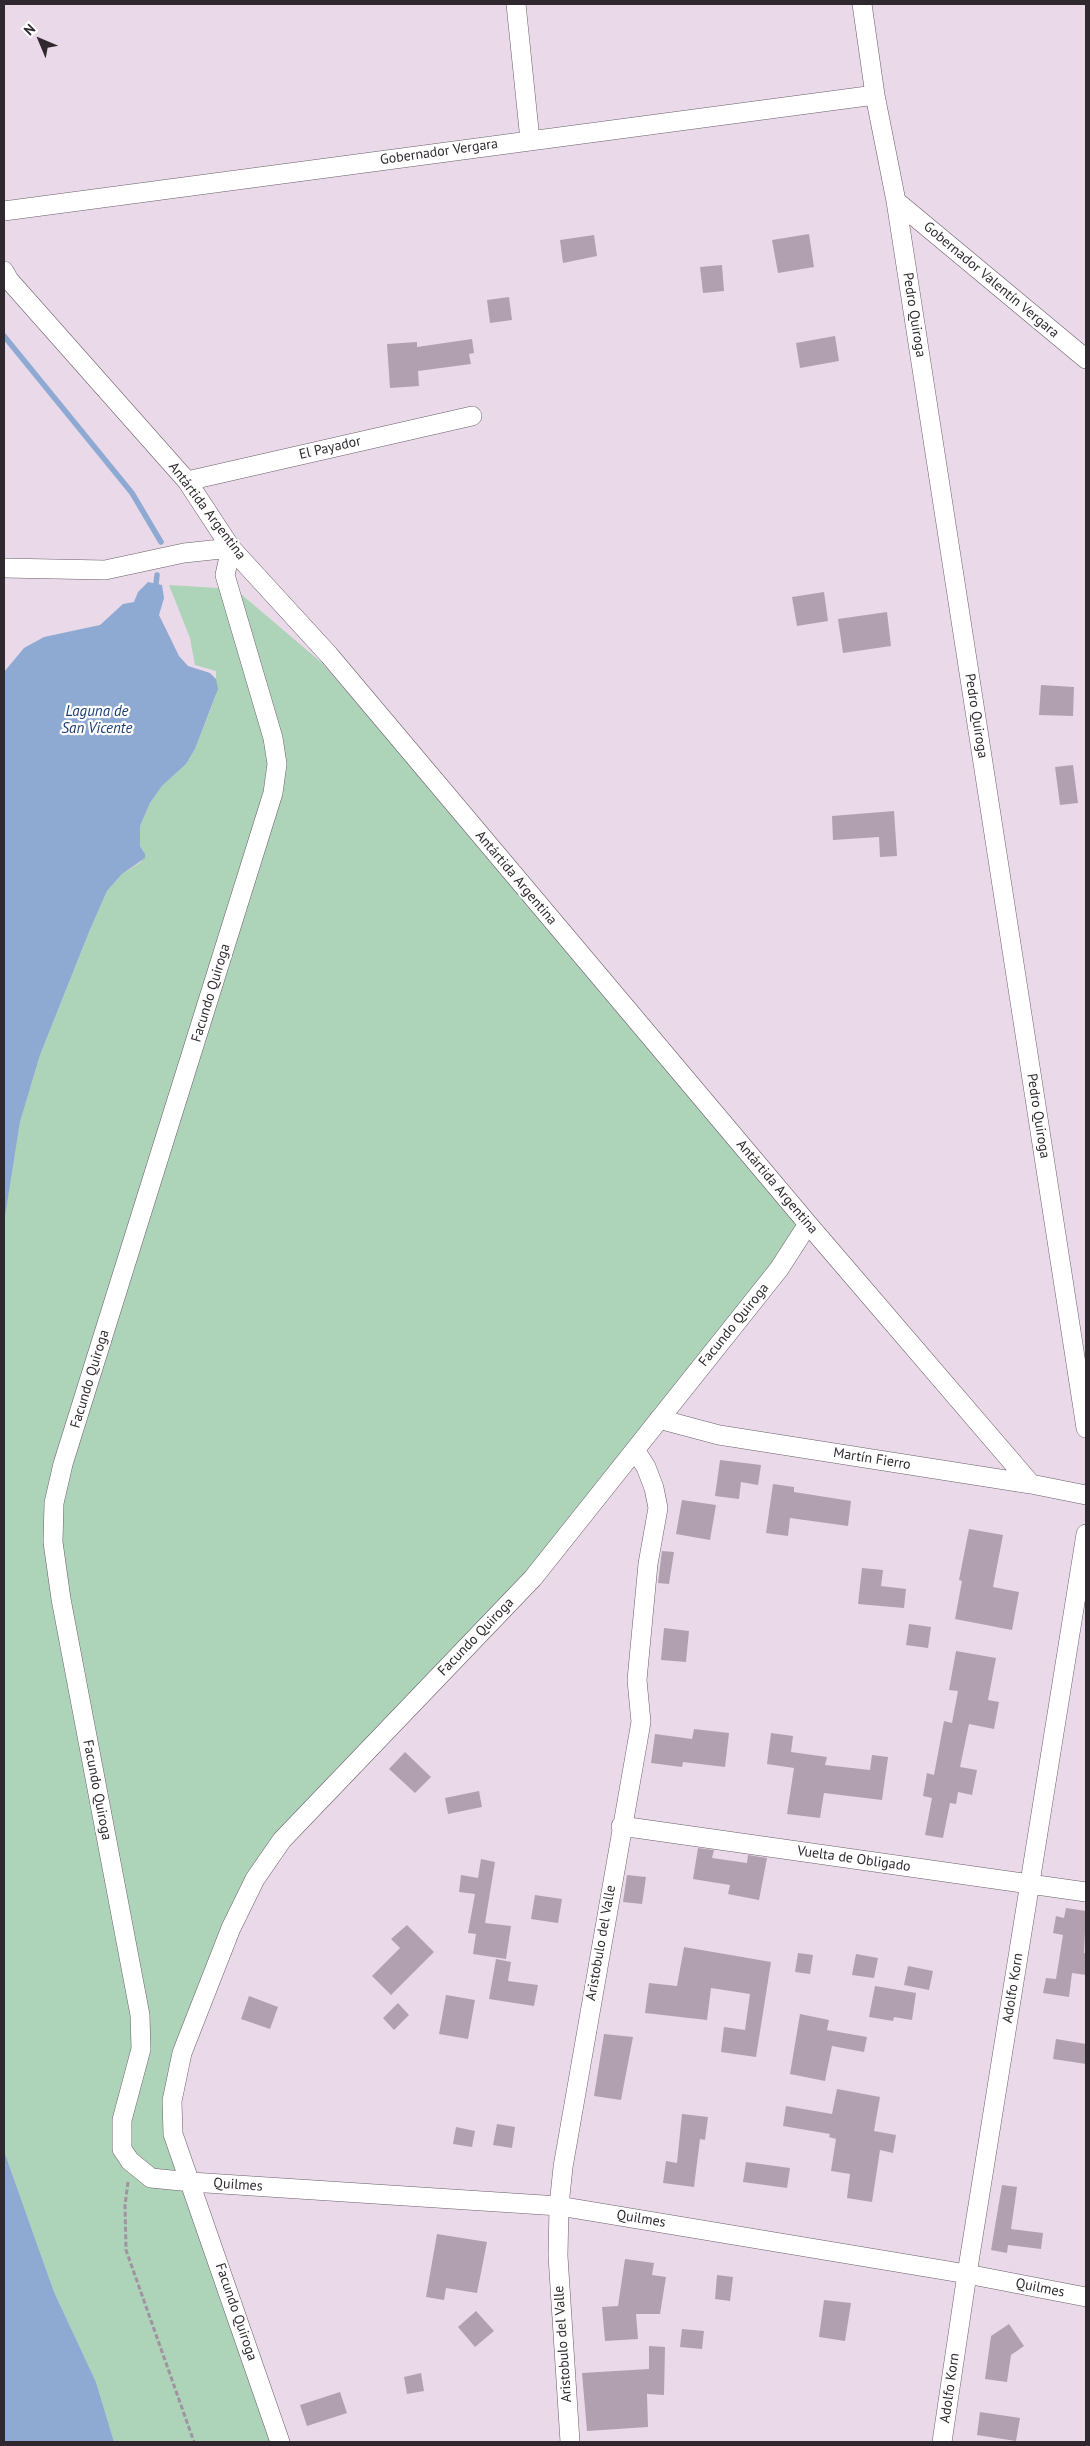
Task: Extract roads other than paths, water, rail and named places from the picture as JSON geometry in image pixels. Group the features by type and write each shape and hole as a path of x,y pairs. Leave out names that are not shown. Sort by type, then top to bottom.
{"street":[{"path":"516,4 530,140"},
{"name":"Pedro Quiroga","path":"862,4 875,95 896,201 1086,1428"},
{"name":"Gobernador Vergara","path":"4,211 875,95"},
{"name":"Gobernador Valentín Vergara","path":"896,201 1086,359"},
{"name":"Antártida Argentina","path":"4,271 9,280 187,481 231,548 329,655 808,1224 1031,1484"},
{"name":"El Payador","path":"187,481 472,416"},
{"path":"4,568 104,570 184,553 231,548"},
{"name":"Facundo Quiroga","path":"191,2182 151,2178 130,2161 122,2148 122,2120 141,2049 140,2015 61,1598 53,1542 54,1503 63,1464 273,792 277,764 273,738 225,576 231,548"},
{"name":"Facundo Quiroga","path":"280,2442 173,2134 172,2101 182,2053 231,1928 255,1879 282,1840 533,1578 779,1270 808,1224"},
{"name":"Martín Fierro","path":"659,1419 719,1435 1031,1484 1086,1495"},
{"name":"Aristobulo del Valle","path":"570,2442 558,2256 559,2206 563,2167 621,1826 641,1722 637,1680 648,1564 658,1508 654,1488 646,1467 635,1450"},
{"name":"Adolfo Korn","path":"942,2442 967,2274 1086,1534"},
{"name":"Vuelta de Obligado","path":"621,1826 1086,1892"},
{"name":"Quilmes","path":"191,2182 559,2206 967,2274 1086,2296"}],"water":[{"name":"Laguna de San Vicente","path":"148,582 162,585 164,598 159,615 179,656 188,666 210,673 216,679 218,689 195,749 186,764 162,786 150,803 140,826 140,846 145,854 145,858 122,874 107,891 89,932 40,1055 20,1122 4,1223 4,672 24,648 44,637 100,625 123,604 134,602 138,592"},
{"path":"4,2151 54,2292 96,2382 114,2442 4,2442"}],"waterway":[{"path":"4,336 132,493 161,542"},
{"path":"156,584 157,575"}]}
